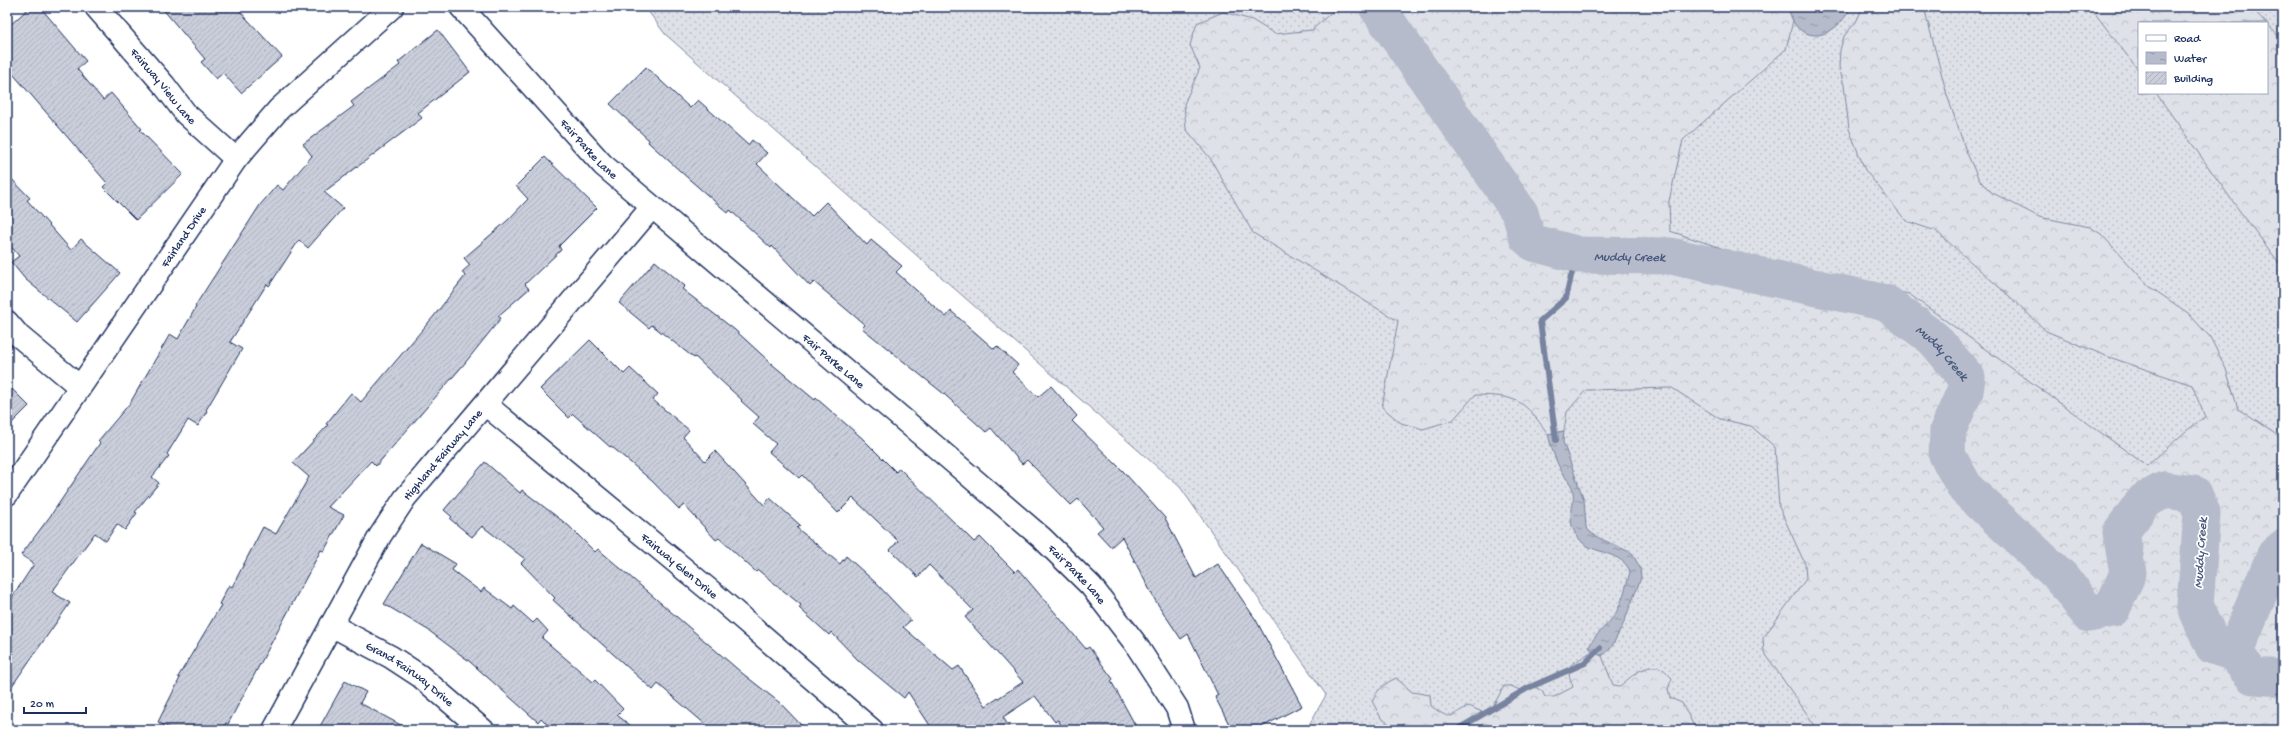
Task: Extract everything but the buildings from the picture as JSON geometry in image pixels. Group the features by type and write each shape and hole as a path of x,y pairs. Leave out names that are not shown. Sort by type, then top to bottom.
{"street":[{"name":"Fairway View Lane","path":"96,7 164,85 186,114 236,159"},
{"name":"Fairland Drive","path":"7,494 236,159 280,109 392,7"},
{"name":"Fair Parke Lane","path":"461,7 603,165 1036,533 1091,586 1135,644 1177,708 1184,730"},
{"name":"Highland Fairway Lane","path":"274,730 380,536 405,498 652,207"},
{"path":"7,322 19,336 80,387"},
{"name":"Fairway Glen Drive","path":"485,404 713,593 872,730"},
{"name":"Grand Fairway Drive","path":"331,625 391,657 420,676 483,730"}],"green space":[{"path":"645,7 2283,7 2283,730 1306,730 1326,695 1180,487 665,34"},
{"path":"1337,7 1673,7 1703,9 1709,7 1788,7 1793,21 1786,49 1683,140 1669,201 1670,231 1769,264 1909,294 2147,466 2186,431 2205,417 2192,385 2106,356 2046,331 2017,303 1936,231 1906,221 1865,170 1849,129 1844,85 1839,67 1840,50 1844,36 1856,22 1863,7 1921,7 1925,11 1947,95 1966,151 1979,180 1991,192 2039,217 2090,227 2101,234 2150,287 2188,313 2210,337 2226,369 2238,409 2283,439 2283,730 1818,730 1764,652 1763,638 1806,579 1805,564 1779,507 1775,447 1751,426 1720,419 1672,388 1586,390 1567,412 1564,431 1548,434 1532,413 1518,402 1501,397 1489,396 1475,395 1453,420 1423,429 1401,423 1382,407 1398,321 1253,233 1210,158 1186,129 1184,104 1200,68 1190,45 1197,23 1223,12 1252,20 1275,34 1312,30"},
{"path":"2090,7 2251,7 2265,22 2138,22 2138,70"},
{"path":"2268,25 2283,41 2283,268 2236,206 2157,94 2268,94"},
{"path":"1592,651 1602,656 1613,685 1620,686 1645,668 1657,667 1663,669 1672,678 1668,689 1670,698 1682,703 1696,730 1398,730 1381,718 1372,701 1376,693 1382,687 1396,678 1412,692 1430,695 1431,706 1447,716 1454,715 1469,706 1482,712 1491,710 1504,686 1511,686 1524,692 1535,687 1542,691 1545,697 1554,697 1573,687 1569,675 1571,665"}],"water":[{"path":"1788,7 1851,7 1836,27 1830,31 1815,35 1807,33 1797,27 1792,19"},
{"path":"1564,431 1563,442 1584,500 1586,527 1590,532 1599,538 1632,553 1640,568 1641,578 1622,627 1611,648 1602,656 1592,651 1589,647 1617,611 1624,595 1630,572 1627,565 1621,560 1587,546 1582,542 1572,527 1572,487 1558,465 1548,434"}],"waterway":[{"name":"Muddy Creek","path":"1377,7 1520,213 1527,237 1534,243 1579,255 1671,256 1886,303 1934,339 1967,378 1965,391 1948,430 1947,455 1966,489 2061,577 2089,614 2112,609 2128,573 2121,532 2144,501 2164,490 2194,494 2202,513 2195,605 2213,646 2234,653 2253,676 2283,678"},
{"path":"1556,440 1540,321 1566,298 1571,276 1579,255"},
{"path":"2234,653 2275,555 2283,548"},
{"path":"1456,730 1528,688 1585,663 1600,648"}]}
